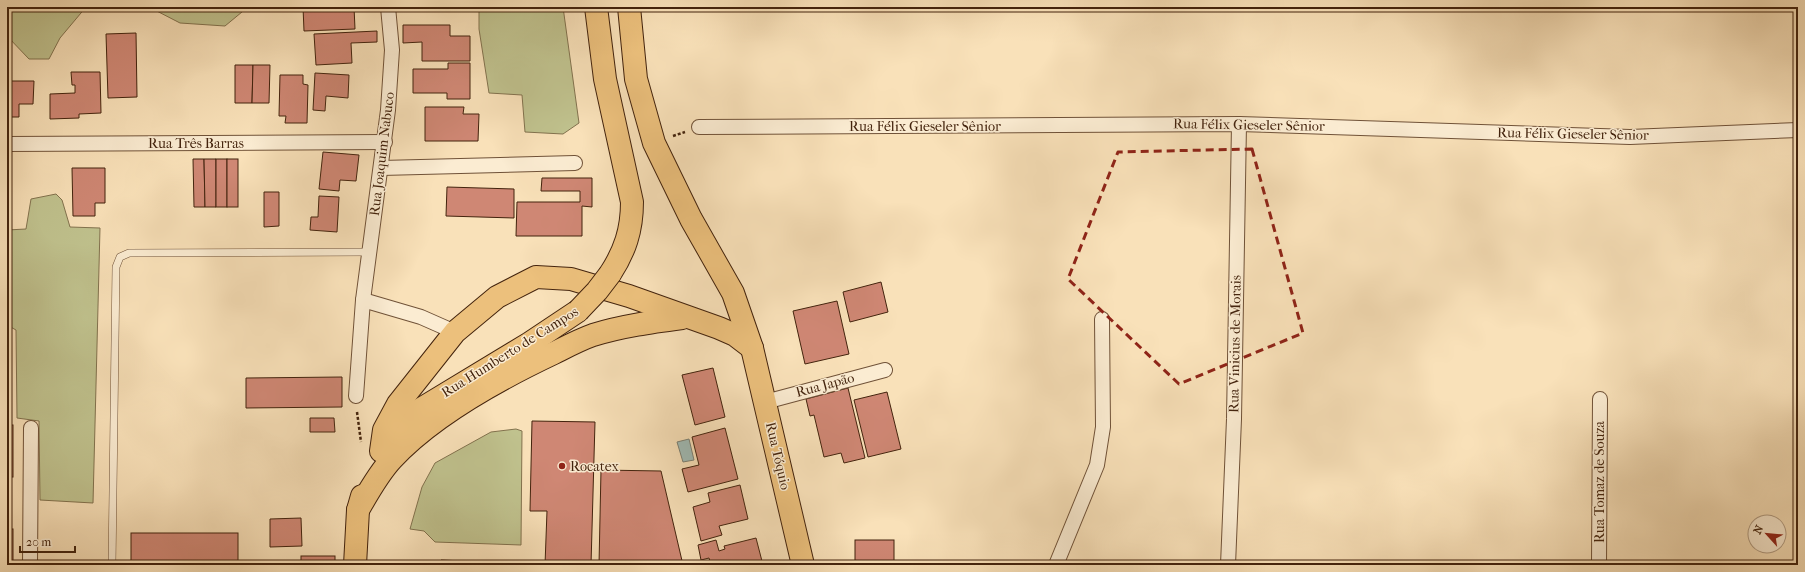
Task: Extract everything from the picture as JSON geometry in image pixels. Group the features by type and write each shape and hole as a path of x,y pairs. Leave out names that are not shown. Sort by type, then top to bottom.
{"main road":[{"name":"Rua Humberto de Campos","path":"355,565 358,510 377,457 398,428 416,412 530,343 578,311 597,291 621,256 629,234 632,202 605,79 596,7"},
{"path":"630,7 636,79 654,143 691,219 733,292 752,348"},
{"path":"377,457 384,430 398,404 455,332 497,297 536,277 571,278 629,296 685,317 702,321 735,335 752,348"},
{"path":"358,510 375,482 391,460 421,432 488,388 529,365 592,336 633,325 685,317"},
{"name":"Rua Tóquio","path":"752,348 803,565"}],"street":[{"name":"Rua Joaquim Nabuco","path":"356,396 363,300 385,142 392,50 388,7"},
{"name":"Rua Félix Gieseler Sênior","path":"699,127 1239,124 1630,137 1798,130"},
{"name":"Rua Vinicius de Morais","path":"1228,565 1234,419 1239,124"},
{"name":"Rua Três Barras","path":"7,144 385,142"},
{"path":"381,168 575,163"},
{"path":"363,300 421,317 455,332"},
{"path":"1056,565 1097,465 1103,427 1102,319"},
{"name":"Rua Japão","path":"765,402 885,370"},
{"name":"Rua Tomaz de Souza","path":"1599,565 1600,399"},
{"path":"30,428 30,565"}],"lane":[{"path":"112,565 116,267 120,257 129,253 369,252"}],"path":[{"path":"356,396 361,443 377,457"}],"highlighted area":[{"path":"1252,149 1303,333 1179,384 1068,279 1118,152"}],"green space":[{"path":"7,7 86,7 60,38 49,59 29,59 7,36"},
{"path":"149,7 248,7 225,26 180,23"},
{"path":"479,7 563,7 579,123 563,134 525,132 522,95 489,93 479,29"},
{"path":"56,194 62,200 70,227 100,228 93,503 40,500 39,421 17,418 16,330 7,325 7,230 26,229 31,199"},
{"path":"516,429 522,431 521,545 435,542 424,531 410,529 422,487 435,463 491,432"}],"water":[{"path":"689,439 694,460 683,462 677,442"}],"building":[{"path":"303,7 354,7 355,29 304,31"},
{"path":"415,7 456,7 456,10 415,10"},
{"path":"403,25 450,25 450,36 470,36 470,61 422,61 422,42 403,43"},
{"path":"377,31 377,42 351,43 352,63 316,65 314,34"},
{"path":"136,33 137,97 108,98 106,34"},
{"path":"448,63 470,63 470,99 447,99 447,93 413,93 413,69 448,69"},
{"path":"235,65 253,65 252,103 235,103"},
{"path":"253,65 270,65 269,103 252,103"},
{"path":"71,72 100,72 101,113 79,114 79,118 50,119 50,94 75,93 75,85 72,85"},
{"path":"315,73 349,75 348,98 326,96 325,111 313,110"},
{"path":"280,75 303,75 303,84 308,85 307,123 285,123 286,116 279,116"},
{"path":"7,81 34,81 33,104 19,104 19,117 7,117"},
{"path":"425,107 464,107 463,114 479,114 478,141 425,141"},
{"path":"323,152 359,155 356,181 340,180 339,191 319,189"},
{"path":"193,159 204,159 205,207 194,207"},
{"path":"204,159 216,159 216,207 205,207"},
{"path":"216,159 227,159 227,207 216,207"},
{"path":"227,159 238,159 238,207 227,207"},
{"path":"72,168 105,168 105,203 95,203 95,216 73,216"},
{"path":"542,178 592,178 592,207 582,206 582,236 516,236 517,202 580,202 580,191 541,191"},
{"path":"447,187 514,189 514,218 446,216"},
{"path":"264,192 279,192 279,226 264,227"},
{"path":"319,196 339,197 337,232 310,230 311,217 318,217"},
{"path":"881,282 888,312 850,322 843,292"},
{"path":"837,301 849,354 805,364 793,311"},
{"path":"7,333 9,333 9,392 7,392"},
{"path":"713,368 725,417 695,425 682,375"},
{"path":"342,377 342,407 246,408 246,378"},
{"path":"848,388 865,458 844,463 841,453 824,457 814,415 810,416 806,399"},
{"path":"887,392 901,449 868,457 854,400"},
{"path":"310,418 334,418 335,432 310,432"},
{"name":"Rocatex","path":"532,421 595,422 591,565 545,565 547,511 530,511"},
{"path":"7,425 13,425 13,477 7,477"},
{"path":"725,428 738,479 688,492 682,469 699,465 692,437"},
{"path":"601,470 661,471 683,565 599,565"},
{"path":"740,485 748,519 719,526 722,535 701,541 693,507 710,502 708,493"},
{"path":"301,518 302,546 270,547 270,519"},
{"path":"7,529 13,529 13,565 7,565"},
{"path":"131,533 238,533 238,565 131,565"},
{"path":"756,538 763,565 711,565 709,558 701,560 698,545 716,540 719,551 725,549 724,546"},
{"path":"855,540 894,540 894,565 855,565"},
{"path":"301,556 335,556 335,565 301,565"},
{"path":"441,560 534,564 441,565"}],"place":[{"name":"Rocatex","path":"562,466"}]}
